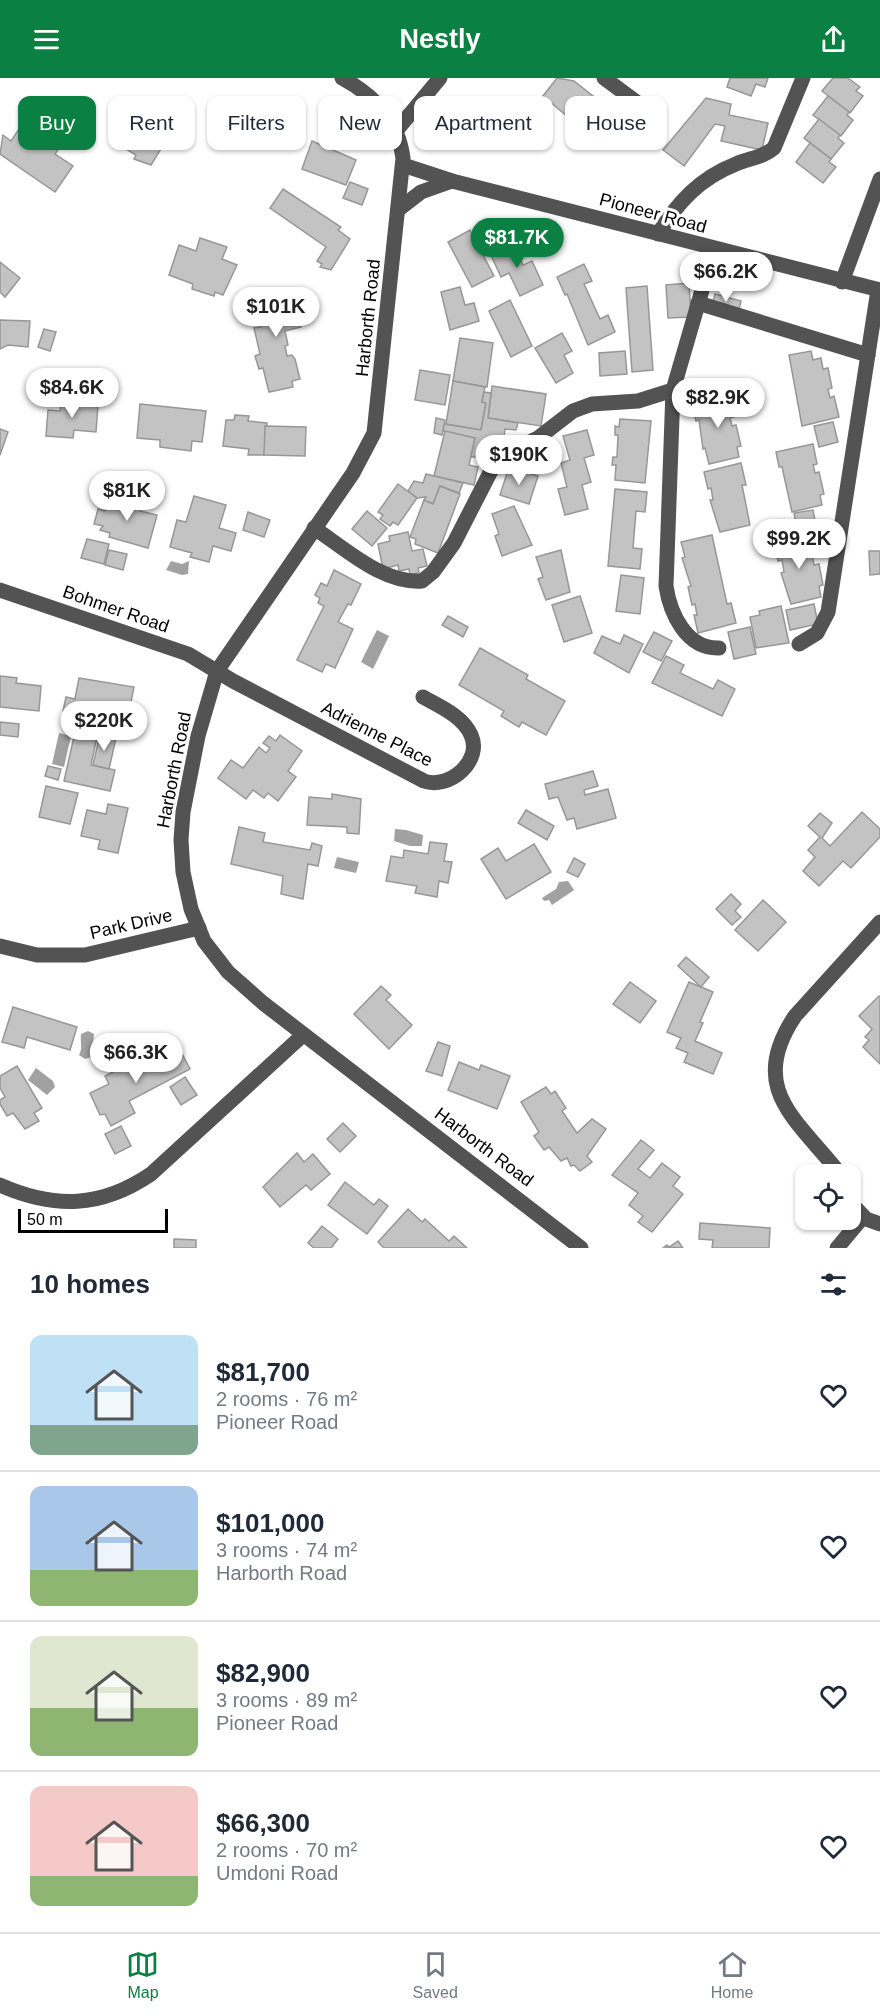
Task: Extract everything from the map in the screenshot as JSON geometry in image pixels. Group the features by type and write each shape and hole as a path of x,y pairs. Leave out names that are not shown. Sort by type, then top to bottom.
{"street":[{"path":"342,78 366,96"},
{"path":"402,124 440,78"},
{"path":"604,78 628,96"},
{"path":"658,234 674,209 692,189 714,173 738,162 765,155 774,148 802,78"},
{"name":"Harborth Road","path":"400,150 403,165 374,433 353,473 217,670 198,736 183,812 181,840 183,872 191,909 204,941 228,972 303,1035 581,1248"},
{"name":"Pioneer Road","path":"403,165 452,181 879,290"},
{"path":"842,282 880,179"},
{"path":"399,208 421,192 452,181"},
{"path":"714,249 673,390 666,586 669,609 686,633 699,643 711,648 719,648"},
{"path":"799,644 817,633 828,612 879,290"},
{"path":"698,303 868,355"},
{"path":"314,528 376,568 398,579 422,581 433,572 454,543 494,465 510,452 538,438 573,411 592,404 638,401 673,390"},
{"name":"Bohmer Road","path":"0,590 188,654 217,670"},
{"name":"Adrienne Place","path":"217,670 424,782 444,783 457,776 465,767 474,748 471,734 460,720 423,696"},
{"path":"832,1164 783,1106 777,1089 776,1060 785,1031 795,1016 880,922"},
{"name":"Park Drive","path":"0,946 37,955 85,955 199,928"},
{"path":"0,1185 32,1198 69,1203 105,1197 130,1187 151,1174 303,1035"},
{"path":"837,1248 863,1216 880,1224"}],"shaded area":[{"path":"137,487 150,488 161,495 159,505 151,506 134,496"},
{"path":"171,561 182,564 189,561 188,574 182,575 166,570"},
{"path":"377,630 389,636 373,669 361,662"},
{"path":"59,733 71,736 64,767 52,764"},
{"path":"395,829 423,835 422,846 410,846 394,841"},
{"path":"337,857 359,862 356,873 334,868"},
{"path":"568,881 574,890 552,905 549,900 544,901 542,898 556,889 559,882"},
{"path":"88,1031 94,1034 93,1042 96,1052 94,1056 85,1059 79,1055 81,1034"},
{"path":"36,1068 53,1081 55,1087 47,1095 28,1080"}],"building":[{"path":"557,78 574,81 593,96 565,96 565,114 553,104 553,96 543,96"},
{"path":"730,78 768,78 765,87 756,84 751,96 727,87"},
{"path":"833,78 848,78 860,87 856,91 863,96 850,113 822,91"},
{"path":"828,96 849,112 847,115 853,120 841,136 813,115"},
{"path":"706,98 731,104 729,115 768,123 762,150 721,141 725,126 715,124 684,166 663,150 667,150 667,145"},
{"path":"819,119 840,135 838,138 844,143 831,159 804,138"},
{"path":"18,130 18,150 58,150 55,154 73,166 55,192 0,154 3,135 11,141"},
{"path":"312,141 318,144 318,150 333,150 356,160 346,185 302,169"},
{"path":"810,143 831,159 829,162 836,167 823,183 796,162"},
{"path":"128,150 160,150 151,165 134,159 136,155"},
{"path":"350,182 368,189 362,205 343,198"},
{"path":"283,189 341,227 338,230 350,239 331,270 320,267 322,264 317,261 326,247 270,208"},
{"path":"470,230 494,276 472,287 448,242"},
{"path":"200,238 227,247 222,259 237,265 223,295 215,292 214,296 192,289 193,284 169,275 179,245 196,251"},
{"path":"513,243 523,265 532,261 543,285 520,296 509,273 501,277 490,253"},
{"path":"0,262 20,278 5,297 0,292"},
{"path":"584,264 592,281 584,284 600,319 608,315 615,332 588,345 567,294 565,295 557,277"},
{"path":"689,283 691,317 668,318 666,285"},
{"path":"647,286 653,370 632,372 626,288"},
{"path":"460,287 465,305 474,303 479,321 450,330 441,292"},
{"path":"274,290 293,294 301,327 285,331 288,345 285,346 287,356 292,355 295,359 300,379 292,381 293,387 269,392 263,368 259,369 255,356 260,354 254,328 261,327 252,295"},
{"path":"715,294 741,301 738,313 712,306"},
{"path":"510,300 532,346 511,357 489,311"},
{"path":"0,320 30,321 28,347 8,345 0,349"},
{"path":"44,329 56,332 50,351 38,347"},
{"path":"562,333 572,351 564,355 573,373 556,383 535,348"},
{"path":"460,338 493,343 487,387 453,381"},
{"path":"625,351 627,374 600,376 599,353"},
{"path":"811,351 813,360 821,358 823,369 828,368 832,388 828,389 830,398 834,396 839,417 802,426 789,355"},
{"path":"420,370 450,375 445,405 415,400"},
{"path":"453,381 485,387 482,402 486,403 481,430 446,424"},
{"path":"492,386 546,394 541,426 488,418"},
{"path":"484,392 491,393 488,418 518,423 516,430 505,429 503,447 485,444 483,457 470,457 475,438 443,431 444,424 481,430 486,403 482,402"},
{"path":"730,396 734,417 730,418 732,426 736,425 741,446 737,447 739,457 709,464 705,448 703,449 699,420 696,421 692,404"},
{"path":"72,400 98,405 96,432 74,430 73,438 46,436 48,410 60,411 61,402 72,403"},
{"path":"140,404 206,411 202,442 192,441 191,451 160,447 160,440 137,438"},
{"path":"235,415 249,416 248,421 267,423 264,455 248,455 249,449 223,446 226,420 234,420"},
{"path":"436,418 445,420 442,435 434,433"},
{"path":"620,419 651,421 645,483 615,480 616,465 612,465 613,457 617,457 618,435 615,435 615,426 619,427"},
{"path":"833,422 838,442 819,447 814,426"},
{"path":"265,426 306,427 305,456 264,455"},
{"path":"0,429 8,432 0,455"},
{"path":"587,430 594,455 584,458 591,482 582,485 588,509 565,515 558,489 567,487 561,463 570,460 563,436"},
{"path":"445,431 475,438 469,465 478,467 474,485 434,476"},
{"path":"813,444 817,464 813,465 815,473 819,472 824,494 820,495 822,505 792,512 782,467 779,467 776,452"},
{"path":"741,463 746,485 742,485 750,525 720,532 710,500 713,500 711,488 708,489 704,472"},
{"path":"509,467 538,476 529,504 500,495"},
{"path":"426,474 463,483 459,493 440,486 433,504 424,500 426,497 417,498 408,491 414,481 423,483"},
{"path":"398,484 417,498 398,525 393,522 390,526 380,519 383,515 378,512"},
{"path":"440,486 460,494 438,553 415,544 416,539 410,537 424,500 433,504"},
{"path":"615,489 647,492 645,512 636,511 633,548 642,549 640,569 608,566"},
{"path":"194,496 226,505 219,528 236,533 231,551 213,546 209,562 190,557 192,553 170,547 177,520 186,522"},
{"path":"117,498 141,504 140,511 157,515 148,548 109,537 110,533 100,530 103,526 94,524 98,509 105,511 107,502 116,504"},
{"path":"514,506 532,545 502,556 495,536 499,534 492,514"},
{"path":"813,510 817,531 798,534 794,513"},
{"path":"367,511 387,528 372,546 352,529"},
{"path":"248,512 270,520 264,537 243,530"},
{"path":"408,532 412,551 423,549 427,566 418,568 419,573 410,575 409,569 399,571 398,565 383,569 378,544 390,541 389,536"},
{"path":"712,535 727,604 731,603 736,623 698,633 694,615 697,615 695,604 692,605 688,587 691,586 682,558 685,557 681,542"},
{"path":"809,538 814,565 819,564 823,585 819,586 821,597 791,604 781,573 784,572 782,560 778,561 774,544"},
{"path":"87,539 109,544 104,564 81,558"},
{"path":"109,550 127,554 123,570 105,565"},
{"path":"561,550 570,592 546,600 538,579 543,577 536,557"},
{"path":"869,551 880,551 880,574 870,575"},
{"path":"334,570 361,584 351,605 348,604 338,622 353,629 335,668 326,664 322,672 297,660 324,606 318,603 320,598 315,595 321,583 327,586"},
{"path":"621,575 644,578 640,614 616,611"},
{"path":"580,596 592,633 564,642 552,605"},
{"path":"814,604 818,624 790,630 786,610"},
{"path":"781,606 789,643 756,648 750,617 760,615 759,611"},
{"path":"448,616 468,627 463,637 442,625"},
{"path":"750,627 756,654 734,659 728,632"},
{"path":"654,632 672,641 661,661 643,652"},
{"path":"624,635 643,644 629,673 594,653 602,636 620,644"},
{"path":"480,648 528,675 526,679 565,701 546,735 522,722 519,727 501,716 504,711 459,685"},
{"path":"666,656 684,665 680,673 713,689 718,680 735,689 722,716 652,683"},
{"path":"0,676 17,678 16,683 41,686 39,711 0,707"},
{"path":"79,678 134,687 127,722 63,711 66,697 75,699"},
{"path":"0,722 19,724 18,737 0,735"},
{"path":"75,732 97,737 91,765 115,770 110,791 64,781"},
{"path":"100,734 116,738 109,769 93,765"},
{"path":"280,735 302,751 288,771 296,777 278,801 268,793 264,798 253,790 246,799 218,778 231,760 243,768 259,747 266,753 270,748 263,743 269,736 276,741"},
{"path":"48,766 61,769 58,780 45,776"},
{"path":"593,771 598,786 584,790 585,795 608,789 616,818 577,829 574,818 567,820 558,797 549,799 545,784"},
{"path":"46,786 78,793 70,824 39,817"},
{"path":"332,794 361,799 359,834 347,833 347,827 307,825 309,797 332,799"},
{"path":"108,804 128,808 118,853 98,849 100,840 81,836 87,810 106,814"},
{"path":"526,810 554,826 547,840 518,823"},
{"path":"862,812 880,829 880,837 851,868 843,861 819,886 803,871 815,857 808,850 820,837 808,826 820,813 832,823 822,838 830,846"},
{"path":"239,827 265,833 263,842 310,850 312,843 322,846 318,866 308,864 303,899 281,894 283,876 231,864"},
{"path":"430,842 447,844 444,861 452,862 448,883 439,881 437,897 415,893 417,886 386,881 391,856 403,858 404,850 428,854"},
{"path":"534,844 551,872 506,899 481,859 498,848 506,861"},
{"path":"574,858 585,864 578,877 567,872"},
{"path":"731,894 741,904 735,911 741,917 732,925 716,909"},
{"path":"763,900 786,922 758,951 735,930"},
{"path":"686,957 709,977 701,987 678,966"},
{"path":"630,982 656,1001 640,1023 613,1004"},
{"path":"689,982 713,992 700,1022 703,1023 695,1041 722,1053 713,1074 684,1062 688,1053 676,1048 681,1038 667,1032"},
{"path":"381,986 391,995 386,1000 412,1025 389,1049 354,1014"},
{"path":"879,996 880,1064 863,1047 869,1040 865,1037 872,1029 859,1016"},
{"path":"13,1007 77,1027 70,1050 27,1037 24,1048 2,1042"},
{"path":"438,1042 450,1046 442,1076 426,1071"},
{"path":"178,1046 190,1069 129,1101 135,1113 111,1126 105,1114 100,1115 90,1093 109,1084 105,1076 121,1068 119,1067 139,1057 143,1065"},
{"path":"459,1062 479,1070 481,1065 510,1076 497,1109 448,1090"},
{"path":"17,1066 42,1108 34,1113 39,1121 25,1129 13,1113 7,1116 0,1104 0,1100 5,1097 0,1088 0,1076"},
{"path":"185,1077 197,1095 181,1105 170,1087"},
{"path":"546,1087 551,1094 555,1091 566,1108 562,1111 577,1133 592,1119 606,1129 587,1156 592,1162 580,1171 574,1165 571,1166 567,1158 561,1161 549,1147 544,1150 534,1136 539,1132 521,1102"},
{"path":"343,1123 356,1136 340,1152 327,1139"},
{"path":"121,1126 131,1146 115,1154 105,1134"},
{"path":"641,1140 654,1150 638,1169 650,1178 662,1163 680,1177 673,1186 683,1194 652,1232 638,1222 643,1216 629,1205 638,1193 612,1175"},
{"path":"297,1153 304,1162 313,1154 330,1174 311,1190 306,1185 280,1207 263,1187"},
{"path":"345,1182 374,1205 379,1199 388,1206 367,1234 328,1205"},
{"path":"408,1209 422,1222 425,1219 449,1241 454,1236 467,1248 384,1248 378,1242"},
{"path":"700,1223 770,1228 769,1248 712,1248 713,1240 699,1239"},
{"path":"322,1226 338,1239 331,1248 314,1248 308,1243"},
{"path":"174,1239 196,1240 196,1248 174,1248"},
{"path":"678,1241 683,1248 664,1247 667,1245 669,1247"}]}
